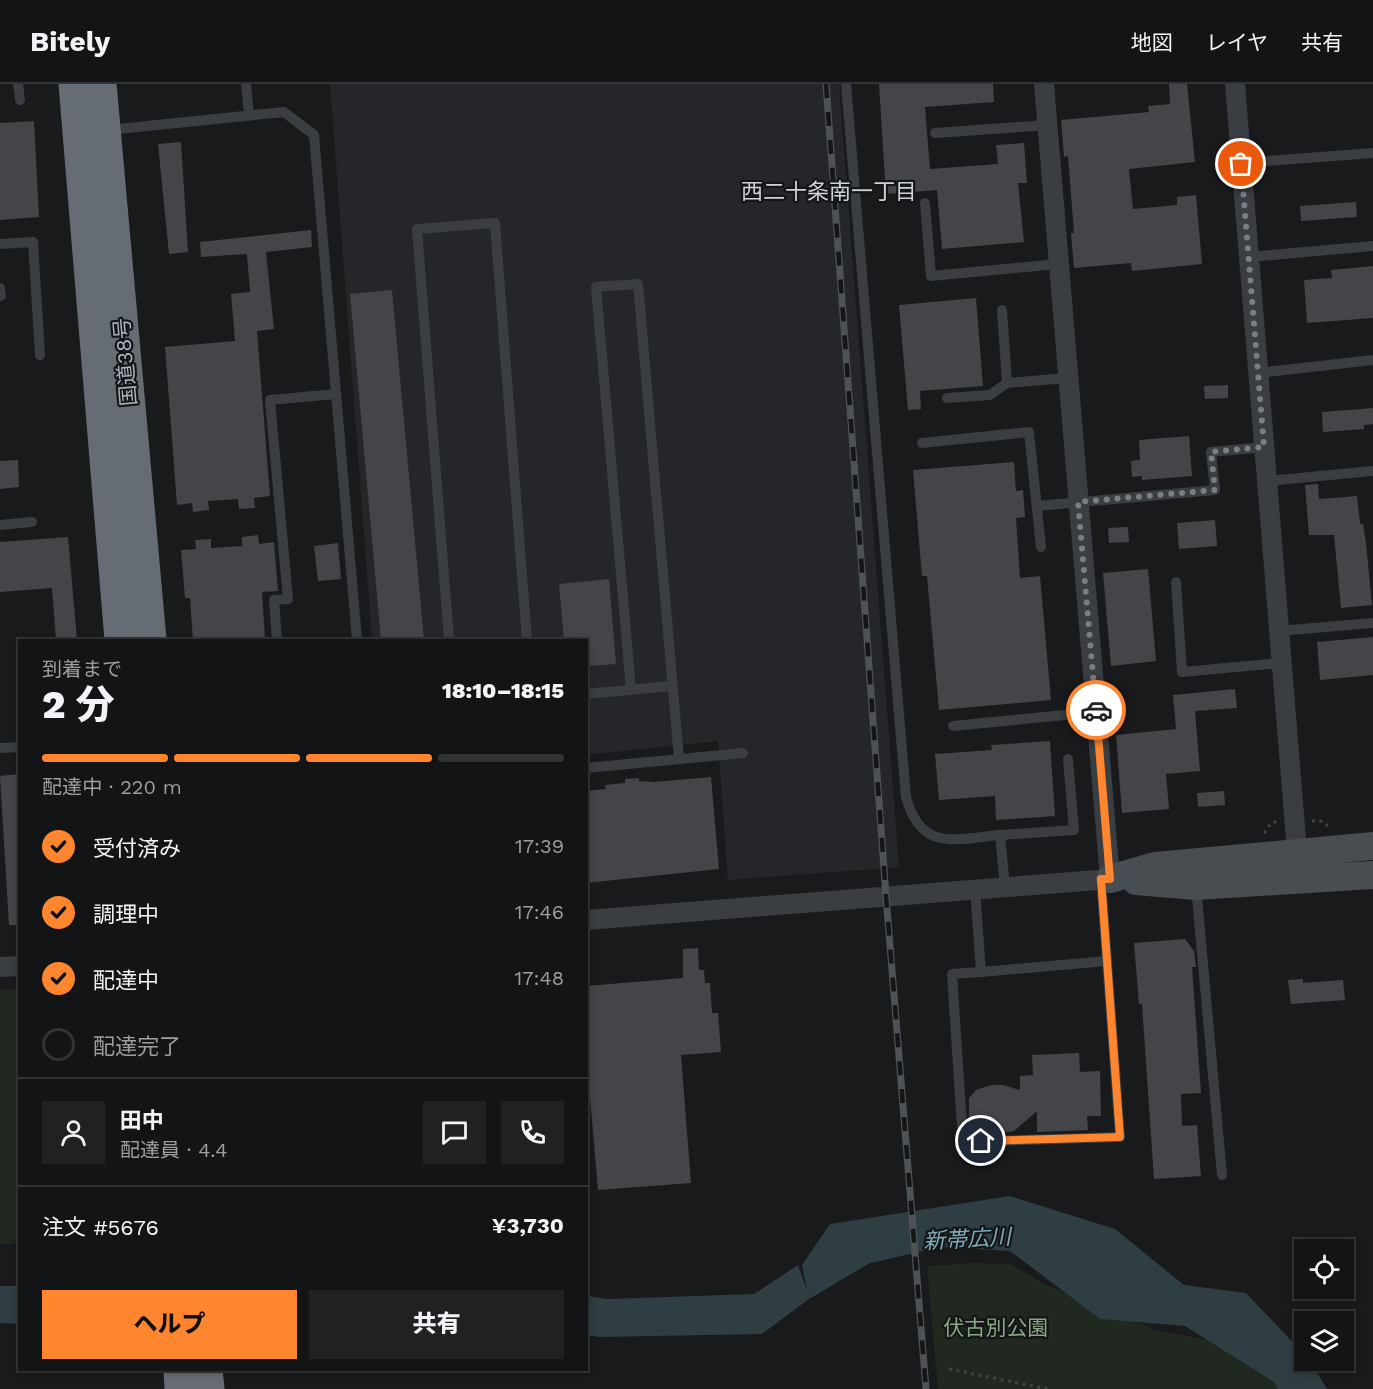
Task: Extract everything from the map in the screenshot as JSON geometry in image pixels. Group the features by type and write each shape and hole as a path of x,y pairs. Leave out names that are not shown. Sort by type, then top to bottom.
{"highway":[{"name":"国道38号","path":"75,84 91,132 150,639"},
{"name":"国道38号","path":"100,84 91,132 121,639"},
{"path":"180,1371 181,1389"},
{"path":"206,1371 208,1389"}],"street":[{"path":"1044,84 1096,712 1106,879"},
{"path":"1235,84 1299,881"},
{"path":"1106,879 1155,866 1373,846"},
{"path":"588,920 1106,879 1196,886 1373,875"},
{"path":"0,967 18,966"}],"lane":[{"path":"18,84 20,100"},
{"path":"246,84 249,115"},
{"path":"846,84 906,797 912,818 922,830 936,840 1074,830 1068,759"},
{"path":"91,132 284,112 314,135 357,639"},
{"path":"935,134 1048,125"},
{"path":"1241,164 1373,153"},
{"path":"925,203 931,276 1058,264"},
{"path":"449,639 417,229 495,223 527,639"},
{"path":"0,244 33,242 40,355"},
{"path":"1249,257 1373,246"},
{"path":"631,690 596,288 638,284 679,759"},
{"path":"0,288 1,296"},
{"path":"1002,309 1007,383"},
{"path":"1258,373 1373,360"},
{"path":"947,398 990,395 1007,383 1067,378"},
{"path":"277,639 274,600 288,599 270,400 336,394"},
{"path":"922,443 1029,432 1041,547"},
{"path":"1037,506 1215,490 1211,452 1264,447"},
{"path":"1267,481 1373,471"},
{"path":"0,525 32,522"},
{"path":"1176,582 1182,672 1281,663"},
{"path":"1279,631 1373,623"},
{"path":"588,694 672,686"},
{"path":"953,726 1096,712"},
{"path":"0,748 18,747"},
{"path":"588,768 743,753"},
{"path":"1000,835 1005,887"},
{"path":"1106,879 1107,961 1120,1137 963,1142 952,974 1107,961"},
{"path":"1196,886 1222,1175"},
{"path":"975,889 981,972"}],"path":[{"path":"949,1369 1048,1389"}],"shaded area":[{"path":"330,84 839,84 899,867 728,880 718,741 588,755 588,639 372,639"}],"green space":[{"path":"18,989 18,1243 0,1245 0,990"},
{"name":"伏古別公園","path":"973,1263 1010,1264 1046,1285 1156,1330 1229,1344 1289,1389 938,1389 927,1266"}],"water":[{"name":"新帯広川","path":"1010,1196 1115,1229 1184,1285 1246,1293 1294,1343 1294,1371 1316,1371 1327,1389 1278,1389 1274,1382 1185,1326 1100,1319 1010,1251 941,1247 870,1263 809,1299 762,1334 599,1337 588,1335 588,1296 608,1299 754,1294 798,1265 807,1290 802,1265 830,1224"},
{"path":"0,1286 18,1286 18,1324 0,1323"}],"building":[{"path":"879,84 993,84 994,102 925,107 930,169 998,164 996,145 1024,143 1027,183 1018,183 1024,242 942,249 937,190 886,194"},
{"path":"1169,84 1187,84 1195,162 1129,169 1133,209 1177,205 1177,197 1196,195 1202,264 1132,271 1131,263 1074,268 1071,233 1074,233 1068,156 1064,157 1061,120 1149,112 1148,106 1170,104"},
{"path":"34,121 39,217 0,220 0,123"},
{"path":"181,142 188,252 169,254 158,144"},
{"path":"1356,202 1357,217 1301,221 1300,206"},
{"path":"311,230 312,247 266,252 274,329 257,331 270,496 254,498 255,508 239,509 238,499 208,501 209,510 193,512 192,503 177,505 165,347 235,341 231,294 250,292 247,254 201,257 200,242"},
{"path":"1373,266 1373,318 1307,323 1304,280 1332,278 1331,270"},
{"path":"392,290 424,639 381,639 350,294"},
{"path":"976,298 983,386 920,391 921,409 908,410 899,305"},
{"path":"1228,385 1228,398 1205,399 1204,386"},
{"path":"1373,408 1373,424 1364,425 1364,429 1323,432 1322,412"},
{"path":"1189,436 1192,476 1142,480 1142,476 1132,477 1131,461 1140,460 1139,440"},
{"path":"18,460 19,487 0,489 0,461"},
{"path":"1014,462 1016,491 1023,490 1025,517 1016,518 1020,578 1040,576 1051,700 939,710 927,576 922,576 913,470"},
{"path":"1318,484 1319,499 1357,496 1360,524 1363,524 1366,543 1372,605 1341,608 1334,535 1309,535 1305,485"},
{"path":"1215,520 1217,546 1179,549 1177,523"},
{"path":"1128,527 1129,542 1109,543 1108,528"},
{"path":"258,535 259,544 274,542 278,591 262,592 265,639 193,639 190,598 185,598 181,550 196,549 195,540 211,539 211,548 242,546 242,537"},
{"path":"68,537 77,639 56,639 52,588 0,592 0,542"},
{"path":"338,543 341,579 318,581 314,546"},
{"path":"1148,569 1156,661 1111,666 1103,573"},
{"path":"609,579 616,664 588,666 588,639 564,639 559,584"},
{"path":"1373,637 1373,675 1320,680 1317,642"},
{"path":"1235,689 1237,708 1195,711 1200,771 1166,774 1169,809 1122,813 1116,735 1176,729 1173,695"},
{"path":"1050,741 1055,816 996,820 995,796 939,800 935,754 992,750 991,745"},
{"path":"18,774 18,925 9,925 0,776"},
{"path":"711,777 719,869 588,883 588,791 606,789 605,785 625,783 625,779 639,778 639,781 654,782"},
{"path":"1224,791 1225,805 1198,807 1197,793"},
{"path":"1185,939 1194,951 1196,967 1192,967 1201,1093 1181,1094 1182,1126 1197,1125 1201,1176 1154,1179 1142,1004 1139,1004 1134,943"},
{"path":"698,948 699,970 704,970 705,983 710,983 712,1013 718,1013 721,1052 681,1055 691,1183 598,1190 588,1073 588,986 683,978 683,949"},
{"path":"1303,979 1303,983 1343,980 1345,1000 1291,1004 1288,980"},
{"path":"1079,1053 1080,1072 1100,1071 1101,1116 1087,1116 1088,1130 1037,1132 1037,1111 1014,1131 1003,1133 1002,1129 984,1128 977,1125 969,1116 969,1098 976,1090 991,1085 1003,1085 1020,1090 1020,1076 1033,1075 1032,1055"}],"railway":[{"path":"826,84 886,896 926,1389"}],"way so far":[{"path":"1096,710 1078,502 1215,490 1211,452 1264,447 1241,164"}],"district":[{"name":"西二十条南一丁目","path":"829,191"}],"route":[{"path":"981,1141 1120,1137 1101,879 1110,879 1096,710"}]}
